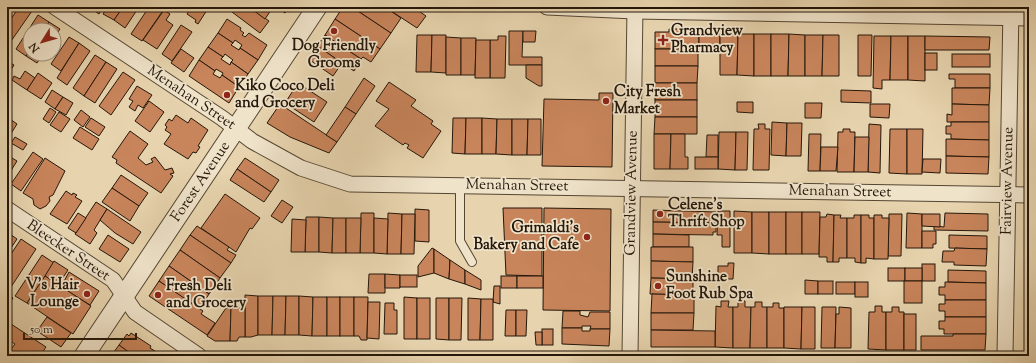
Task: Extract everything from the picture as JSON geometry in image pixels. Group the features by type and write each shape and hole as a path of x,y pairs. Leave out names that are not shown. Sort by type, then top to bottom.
{"street":[{"name":"Menahan Street","path":"54,7 252,141 301,168 350,184 1029,195"},
{"name":"Forest Avenue","path":"84,356 317,7"},
{"path":"547,7 1011,12 1029,18"},
{"name":"Grandview Avenue","path":"630,356 635,9"},
{"name":"Fairview Avenue","path":"1005,356 1011,12"},
{"name":"Bleecker Street","path":"7,209 113,280 135,312 199,356"}],"lane":[{"path":"460,186 460,241 472,262"}],"building":[{"path":"19,7 26,7 32,11 24,22 22,22 22,25 9,44 7,43 7,25"},
{"path":"89,7 103,7 99,14"},
{"path":"108,7 123,7 114,20 103,14"},
{"path":"123,7 139,7 125,28 114,20"},
{"path":"149,7 164,9 142,41 131,34"},
{"path":"191,7 209,7 198,24 195,22 196,20 187,14"},
{"path":"230,7 249,7 269,21 260,33 228,9"},
{"path":"249,7 273,7 265,19"},
{"path":"277,7 289,7 285,13"},
{"path":"343,7 352,7 391,33 380,49 335,19"},
{"path":"352,7 385,7 401,18 391,33"},
{"path":"385,7 413,7 426,16 417,28"},
{"path":"164,10 170,14 166,20 173,25 157,49 143,40"},
{"path":"38,15 49,22 33,22"},
{"path":"227,19 241,28 240,30 244,33 242,35 245,37 249,33 267,45 258,60 240,48 242,45 235,40 233,43 218,33"},
{"path":"335,19 380,49 371,62 363,57 361,59 325,35"},
{"path":"181,25 192,32 172,61 162,54"},
{"path":"669,29 687,29 687,33 699,33 699,49 655,49 655,32 669,32"},
{"path":"509,31 523,31 522,57 542,57 542,65 509,65"},
{"path":"523,31 536,31 535,42 523,42"},
{"path":"218,33 233,43 231,45 239,50 240,48 258,60 248,74 231,62 233,60 225,54 223,57 208,47"},
{"path":"699,33 720,33 720,50 699,49"},
{"path":"720,34 738,34 737,75 720,75"},
{"path":"738,34 754,34 754,76 737,75"},
{"path":"754,34 771,34 771,76 754,76"},
{"path":"771,34 789,34 788,76 771,76"},
{"path":"789,34 805,35 805,76 788,76"},
{"path":"325,35 361,59 354,71 317,46"},
{"path":"417,35 432,35 431,72 416,72"},
{"path":"432,35 446,35 446,73 431,72"},
{"path":"805,35 823,35 822,76 805,76"},
{"path":"823,35 839,35 839,76 822,76"},
{"path":"858,35 872,35 871,76 858,76"},
{"path":"498,36 506,36 505,78 490,78 490,40 498,40"},
{"path":"874,36 891,36 890,80 882,80 882,89 873,88"},
{"path":"891,36 908,36 908,80 890,80"},
{"path":"908,36 925,36 925,81 908,80"},
{"path":"925,36 990,37 989,50 925,50"},
{"path":"69,37 79,43 61,71 51,64 52,62 62,62 62,48"},
{"path":"446,37 461,38 461,75 446,75"},
{"path":"461,38 476,38 475,75 461,75"},
{"path":"22,40 22,53 16,49"},
{"path":"476,40 490,40 490,78 475,78"},
{"path":"79,43 90,51 67,85 57,78"},
{"path":"208,47 223,57 221,59 230,65 231,62 248,74 239,87 222,75 223,73 216,69 215,71 199,60"},
{"path":"319,47 342,63 333,76 310,60"},
{"path":"181,49 194,58 184,72 171,63"},
{"path":"655,49 698,49 698,66 655,66"},
{"path":"925,53 937,53 937,70 925,70"},
{"path":"952,54 990,54 990,67 952,67"},
{"path":"95,55 106,62 84,96 73,88"},
{"path":"199,60 215,71 213,74 220,78 222,75 239,87 229,103 189,76"},
{"path":"7,61 14,65 7,76"},
{"path":"106,62 117,69 95,103 84,96"},
{"path":"526,65 542,65 542,86 539,86 526,78"},
{"path":"655,66 698,66 697,83 655,83"},
{"path":"25,71 35,78 27,90 12,80 14,76 20,79"},
{"path":"123,72 135,80 111,115 99,106"},
{"path":"38,73 52,83 41,99 27,90"},
{"path":"949,74 990,74 990,88 955,88 955,79 949,79"},
{"path":"364,78 375,86 356,114 345,107"},
{"path":"389,82 416,100 411,106 433,121 431,124 441,131 423,158 407,148 409,145 405,143 403,145 375,126 389,109 376,101"},
{"path":"298,83 327,102 314,122 285,103"},
{"path":"655,83 697,83 697,100 655,100"},
{"path":"137,86 152,95 143,108 138,105 135,111 129,107 133,101 129,99"},
{"path":"952,88 990,88 989,105 952,104"},
{"path":"52,90 63,97 55,109 45,102"},
{"path":"841,90 871,91 871,103 841,102"},
{"path":"599,93 613,93 612,167 542,166 544,99 599,100"},
{"path":"63,97 73,103 66,115 55,109"},
{"path":"655,100 697,100 697,117 655,117"},
{"path":"149,101 164,112 150,132 135,121"},
{"path":"737,102 753,102 753,113 737,112"},
{"path":"805,103 822,103 821,118 805,118"},
{"path":"280,104 337,142 329,153 290,137 267,123"},
{"path":"870,104 890,104 889,118 870,117"},
{"path":"952,104 989,105 989,122 947,122 947,114 952,115"},
{"path":"345,107 356,114 337,142 326,135"},
{"path":"50,108 56,112 49,123 43,119"},
{"path":"81,110 90,117 83,127 74,120"},
{"path":"59,112 70,119 61,132 50,125"},
{"path":"176,115 188,123 191,118 208,130 198,146 200,147 196,153 193,152 188,159 164,144 171,134 165,130 167,127 165,125 169,119 172,121"},
{"path":"7,117 17,124 7,140"},
{"path":"655,117 697,117 697,134 654,134"},
{"path":"91,118 105,127 99,136 85,127"},
{"path":"453,118 466,118 465,154 452,153"},
{"path":"466,118 482,118 482,154 465,154"},
{"path":"482,118 497,119 496,154 482,154"},
{"path":"497,119 512,119 512,155 496,154"},
{"path":"512,119 528,119 527,155 512,155"},
{"path":"528,119 541,119 541,155 527,155"},
{"path":"772,122 787,123 786,156 771,155"},
{"path":"951,122 989,122 989,140 951,139 951,134 946,134 946,126 951,126"},
{"path":"787,123 802,123 801,156 786,156"},
{"path":"758,124 765,124 765,129 770,129 769,170 753,170 754,129 759,129"},
{"path":"869,124 881,125 880,173 868,172"},
{"path":"80,127 99,139 92,150 73,138"},
{"path":"843,129 850,129 850,132 855,132 854,172 837,172 838,132 843,132"},
{"path":"890,129 907,129 907,174 889,173"},
{"path":"907,129 923,129 922,174 907,174"},
{"path":"130,131 148,144 138,158 146,165 153,162 151,159 155,157 165,170 172,168 174,173 170,174 173,176 161,193 116,163 117,160 112,157"},
{"path":"719,132 736,132 735,170 718,169"},
{"path":"736,132 748,132 747,170 735,170"},
{"path":"654,134 671,134 670,169 654,169"},
{"path":"671,134 685,134 685,157 688,157 688,169 670,169"},
{"path":"809,134 821,134 820,171 808,171"},
{"path":"707,135 718,135 718,157 706,157"},
{"path":"15,137 27,144 23,150 11,143"},
{"path":"855,137 869,137 868,172 854,172"},
{"path":"946,139 989,140 989,157 946,156"},
{"path":"821,147 838,147 836,171 820,171"},
{"path":"33,152 43,159 21,191 11,184"},
{"path":"7,155 17,161 7,177"},
{"path":"946,156 989,157 988,174 946,173"},
{"path":"695,157 718,157 718,169 695,169"},
{"path":"45,158 65,171 53,195 49,197 50,201 46,206 40,209 34,205 33,199 23,193"},
{"path":"245,158 279,180 271,192 237,169"},
{"path":"923,159 941,159 940,173 922,172"},
{"path":"237,169 271,192 264,202 230,180"},
{"path":"121,175 148,193 139,206 112,188"},
{"path":"112,188 139,206 130,221 102,202"},
{"path":"66,191 72,195 73,193 77,195 75,197 82,201 67,224 50,214"},
{"path":"225,194 260,218 252,229 250,228 236,252 201,228"},
{"path":"282,200 293,207 282,223 271,216"},
{"path":"96,202 107,209 94,230 97,233 90,244 75,234"},
{"path":"503,208 542,208 542,276 506,275"},
{"path":"544,208 611,209 610,311 543,310"},
{"path":"107,209 141,232 133,244 115,233 100,220"},
{"path":"415,209 429,210 429,242 415,241"},
{"path":"653,210 716,212 716,223 653,222"},
{"path":"718,211 730,211 730,247 722,247 722,235 717,235"},
{"path":"734,211 752,212 752,253 734,253"},
{"path":"752,212 769,212 769,254 752,253"},
{"path":"769,212 786,212 786,254 769,254"},
{"path":"786,212 802,212 802,254 786,254"},
{"path":"802,212 820,212 819,254 802,254"},
{"path":"78,213 86,218 76,233 68,228"},
{"path":"361,213 374,213 374,253 360,253"},
{"path":"388,213 402,214 401,254 387,254"},
{"path":"907,213 922,214 922,248 906,248"},
{"path":"945,213 988,214 988,231 934,230 934,226 944,227"},
{"path":"402,214 415,214 414,254 401,254"},
{"path":"827,214 834,215 833,262 827,262 827,257 819,257 820,217 826,217"},
{"path":"889,214 902,214 901,256 888,256"},
{"path":"922,214 940,214 940,227 922,226"},
{"path":"834,215 841,215 840,218 847,218 847,258 839,258 839,262 833,262"},
{"path":"854,215 861,215 861,263 855,262 855,258 847,258 847,218 854,218"},
{"path":"861,215 869,215 869,218 874,218 874,259 866,258 866,263 861,263"},
{"path":"874,215 882,215 882,218 889,218 888,259 874,259"},
{"path":"306,217 319,217 319,252 305,252"},
{"path":"319,217 333,218 332,253 319,252"},
{"path":"333,218 346,218 346,253 332,253"},
{"path":"346,218 361,218 360,253 346,253"},
{"path":"374,218 388,219 387,254 374,253"},
{"path":"292,219 306,220 305,252 291,252"},
{"path":"653,222 716,223 716,232 713,232 713,235 653,234"},
{"path":"197,226 229,247 227,250 236,255 231,263 190,235"},
{"path":"922,231 936,231 936,244 933,244 933,248 922,248"},
{"path":"7,232 17,239 7,254"},
{"path":"653,234 689,235 689,247 653,247"},
{"path":"108,235 129,249 120,262 99,249"},
{"path":"190,235 231,263 220,278 180,250"},
{"path":"949,235 987,236 987,249 949,248"},
{"path":"21,239 36,249 9,290 7,289 7,260"},
{"path":"651,247 693,247 693,262 651,261"},
{"path":"432,248 434,249 434,273 418,277 418,266"},
{"path":"955,248 987,249 986,266 954,265 954,262 942,262 943,251 954,251"},
{"path":"434,249 450,260 449,279 434,273"},
{"path":"180,250 220,278 209,294 169,266"},
{"path":"42,255 54,263 27,303 15,296"},
{"path":"450,260 465,270 465,284 449,279"},
{"path":"54,261 68,270 58,285 45,276"},
{"path":"651,261 693,262 692,279 651,278"},
{"path":"728,263 734,263 733,279 718,279 718,266 728,266"},
{"path":"922,264 935,264 935,281 922,281"},
{"path":"169,266 209,294 199,309 159,281"},
{"path":"1026,267 1029,267 1029,285 1026,285"},
{"path":"888,268 905,268 905,281 888,281"},
{"path":"905,268 922,268 922,281 905,281"},
{"path":"465,270 481,280 481,290 465,284"},
{"path":"948,270 986,271 986,283 948,282"},
{"path":"69,272 99,291 90,305 61,287"},
{"path":"369,274 385,274 385,293 368,293"},
{"path":"385,274 400,275 400,288 385,288"},
{"path":"400,275 417,275 417,287 400,287"},
{"path":"45,276 91,306 73,334 27,303"},
{"path":"501,276 517,276 517,288 501,288"},
{"path":"517,276 543,276 543,288 517,288"},
{"path":"651,278 693,279 693,295 650,294"},
{"path":"805,280 818,281 818,294 805,294"},
{"path":"159,281 203,311 201,314 215,323 207,335 149,296"},
{"path":"818,281 833,281 833,294 818,294"},
{"path":"904,281 922,281 922,303 904,303"},
{"path":"836,282 855,282 855,294 836,294"},
{"path":"855,282 868,282 868,297 855,297"},
{"path":"945,282 986,283 986,300 945,300 945,295 939,295 939,287 945,287"},
{"path":"1028,285 1029,301 1027,301"},
{"path":"494,286 500,286 500,304 493,302"},
{"path":"7,294 13,298 7,307"},
{"path":"652,294 694,295 694,313 651,313"},
{"path":"245,295 258,296 258,335 251,337 245,337"},
{"path":"258,296 273,296 272,335 258,335"},
{"path":"273,296 286,296 285,335 272,335"},
{"path":"286,296 299,296 299,335 285,335"},
{"path":"299,296 313,297 312,336 299,335"},
{"path":"313,297 327,297 327,336 312,336"},
{"path":"327,297 340,297 340,336 327,336"},
{"path":"340,297 354,297 354,336 340,336"},
{"path":"354,297 368,297 367,340 361,340 359,336 354,336"},
{"path":"404,297 417,298 417,339 404,339"},
{"path":"417,298 430,298 430,339 417,339"},
{"path":"436,298 449,298 449,340 436,339"},
{"path":"449,298 462,298 461,340 449,340"},
{"path":"468,298 481,299 480,340 468,340"},
{"path":"481,299 493,299 493,340 480,340"},
{"path":"945,300 986,300 986,317 945,317 945,311 939,311 939,304 945,304"},
{"path":"721,301 729,301 728,307 733,307 733,348 715,347 716,306 721,307"},
{"path":"738,301 745,301 745,307 751,307 750,348 733,348 733,307 738,307"},
{"path":"1026,301 1029,301 1029,319 1025,319"},
{"path":"368,302 380,302 379,339 367,338"},
{"path":"755,302 762,302 762,307 767,307 767,348 750,348 751,307 755,307"},
{"path":"385,303 394,303 394,310 397,310 397,334 384,334"},
{"path":"773,303 779,303 779,308 784,308 784,348 767,348 767,307 773,307"},
{"path":"875,306 882,306 882,312 886,312 886,350 868,349 869,312 875,312"},
{"path":"784,307 802,307 801,349 784,348"},
{"path":"802,307 815,307 815,349 801,349"},
{"path":"822,307 836,307 835,348 821,348"},
{"path":"839,307 851,308 851,348 835,348 836,314 839,314"},
{"path":"892,307 899,307 899,312 904,312 904,350 886,350 886,312 892,312"},
{"path":"226,308 231,308 230,341 215,341 207,336"},
{"path":"231,308 245,308 245,337 239,337 237,341 230,341"},
{"path":"506,310 516,310 516,336 505,336"},
{"path":"516,310 527,310 526,336 516,336"},
{"path":"563,311 580,311 580,315 588,317 590,312 610,312 610,329 590,329 591,326 582,326 582,328 562,328"},
{"path":"651,313 694,313 693,330 651,330"},
{"path":"904,314 916,314 916,350 904,350"},
{"path":"47,317 71,333 61,347 37,331"},
{"path":"945,317 986,317 986,334 944,334 944,329 939,329 939,321 945,321"},
{"path":"1027,319 1029,319 1029,335 1027,335"},
{"path":"11,324 46,347 40,356 7,356 7,345 12,348 15,344 7,339 7,330"},
{"path":"562,328 582,328 582,331 590,331 590,329 610,329 609,346 562,344"},
{"path":"542,329 553,329 553,345 542,345"},
{"path":"651,330 715,331 715,347 651,347"},
{"path":"535,332 542,332 542,345 536,345"},
{"path":"131,333 151,346 150,348 158,353 156,356 134,356 119,345 127,334 129,336"},
{"path":"953,334 986,334 985,350 921,350 921,336 953,336"},
{"path":"1025,335 1029,335 1029,353 1025,353"},
{"path":"119,345 134,356 111,356"}],"place":[{"name":"Dog Friendly Grooms","path":"334,31"},
{"name":"Grandview Pharmacy","path":"663,40"},
{"name":"Kiko Coco Deli and Grocery","path":"227,95"},
{"name":"City Fresh Market","path":"606,101"},
{"name":"Celene's Thrift Shop","path":"660,214"},
{"name":"Grimaldi's Bakery and Cafe","path":"587,237"},
{"name":"Sunshine Foot Rub Spa","path":"658,286"},
{"name":"V's Hair Lounge","path":"87,294"},
{"name":"Fresh Deli and Grocery","path":"158,295"}]}
